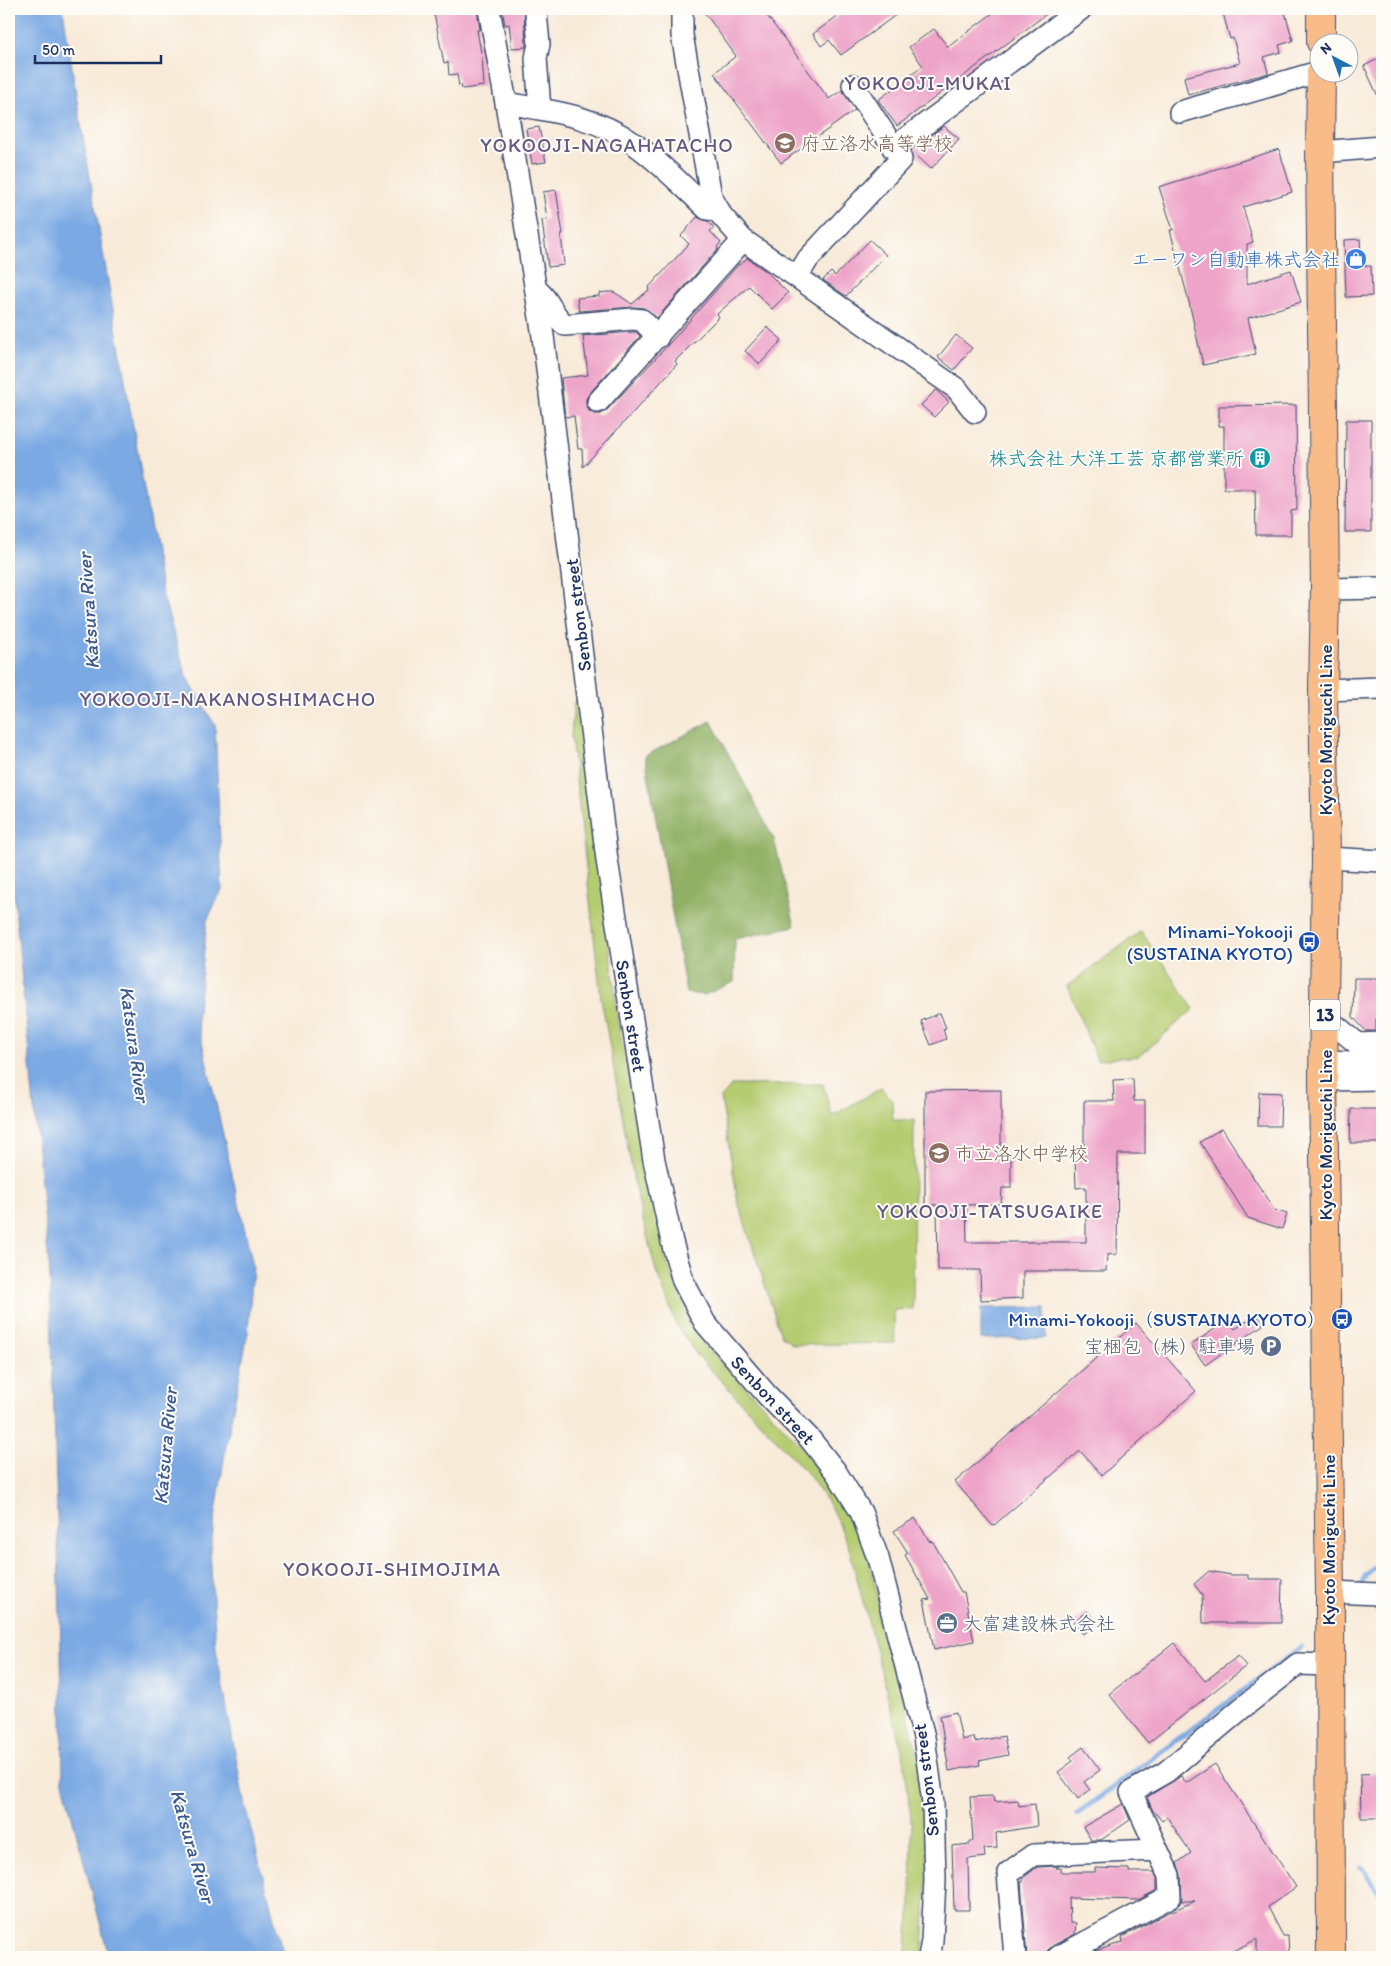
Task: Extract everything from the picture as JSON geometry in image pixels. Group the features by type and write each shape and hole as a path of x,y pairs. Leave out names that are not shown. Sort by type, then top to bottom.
{"main road":[{"path":"1321,9 1321,32"},
{"name":"Kyoto Moriguchi Line","path":"1320,82 1325,589 1323,690 1326,858 1324,1071 1338,1592 1329,1665 1331,1957"}],"street":[{"name":"Senbon street","path":"489,9 536,290 607,860 654,1160 672,1242 683,1281 705,1322 767,1395 810,1439 836,1472 861,1512 878,1558 926,1746 933,1803 935,1880 930,1957"},
{"path":"682,9 682,35 711,196 721,215 743,240 798,276 957,389 974,412"},
{"path":"894,148 1081,9"},
{"path":"536,13 539,44 536,58 540,109"},
{"path":"1180,112 1308,75"},
{"path":"798,276 808,259 901,159 853,85"},
{"path":"506,103 580,118 614,132 633,143 708,209 719,210"},
{"path":"1320,152 1382,147"},
{"path":"598,402 743,240"},
{"path":"536,290 547,299 558,320 565,325 633,319 642,320 658,337"},
{"path":"1325,589 1382,588"},
{"path":"1323,690 1382,688"},
{"path":"1326,858 1382,861"},
{"path":"1325,1017 1358,1044 1382,1043"},
{"path":"1324,1071 1382,1063"},
{"path":"1324,1071 1382,1079"},
{"path":"1338,1592 1376,1596"},
{"path":"1058,1957 1170,1897 1169,1875 1131,1792 1166,1772 1298,1664 1329,1665"},
{"path":"1015,1957 1008,1873 1033,1855 1157,1850"}],"green space":[{"path":"579,697 620,1032 668,1266 704,1344 797,1441 833,1485 864,1542 920,1762 929,1827 923,1957 905,1957 911,1907 912,1828 904,1759 849,1548 835,1514 809,1475 696,1354 677,1326 656,1271 636,1192 601,998 571,735 574,702"},
{"path":"711,721 774,839 795,926 735,939 734,982 704,995 686,993 645,756"},
{"path":"1141,931 1194,1009 1139,1056 1097,1060 1067,986"},
{"path":"823,1084 832,1116 881,1088 892,1100 893,1120 914,1120 913,1309 894,1310 895,1343 793,1345 781,1335 738,1202 721,1098 732,1085"}],"water":[{"name":"Katsura River","path":"9,9 63,9 79,114 162,593 187,678 215,725 222,890 207,920 197,1020 253,1266 248,1332 226,1446 210,1551 216,1649 245,1807 284,1957 109,1957 63,1782 50,1277 9,842"},
{"path":"1046,1307 1046,1338 981,1339 981,1308"}],"building":[{"path":"433,9 477,9 480,30 477,30 484,86 462,89 461,85 459,86 457,74 449,75 448,62 444,63"},
{"path":"502,9 524,9 526,47 512,48 509,24 505,25"},
{"path":"702,9 762,9 829,99 842,90 855,110 781,163 714,73 736,56"},
{"path":"847,9 904,9 841,55 829,40 821,46 813,34"},
{"path":"998,9 1053,9 897,126 878,100 923,66 909,47 934,29 948,47"},
{"path":"1226,9 1284,9 1293,41 1279,45 1281,52 1264,57 1268,73 1188,95 1184,77 1240,63 1233,38 1230,39 1223,13 1227,12"},
{"path":"1382,57 1382,105 1364,66"},
{"path":"944,126 959,139 931,169 911,150"},
{"path":"539,127 546,162 532,164 526,129"},
{"path":"1279,149 1292,192 1243,207 1253,242 1247,244 1247,284 1291,270 1301,302 1248,318 1256,354 1203,365 1170,230 1173,230 1159,187"},
{"path":"556,190 563,234 561,234 564,265 548,267 542,220 547,219 543,192"},
{"path":"697,217 709,222 714,228 710,231 721,243 717,247 718,249 657,318 644,308 634,307 579,311 577,298 599,296 599,293 614,292 632,304 649,290 648,288 689,244 681,236"},
{"path":"1360,239 1361,254 1365,254 1365,266 1371,266 1372,296 1346,297 1344,240"},
{"path":"870,240 886,255 846,296 823,280 831,272 835,276"},
{"path":"747,258 767,272 788,293 772,309 749,286 717,314 719,317 675,361 677,364 583,467 582,449 578,449 574,416 565,417 561,378 588,375 583,336 636,332 640,336 586,399 589,411 601,414 607,410 667,346 739,264"},
{"path":"767,327 782,340 760,364 745,351"},
{"path":"956,335 972,348 954,370 938,357"},
{"path":"936,390 949,402 934,417 921,405"},
{"name":"株式会社 大洋工芸 京都営業所","path":"1296,405 1297,510 1291,511 1291,535 1256,535 1255,489 1224,489 1224,426 1219,426 1219,406"},
{"path":"1346,420 1371,420 1371,532 1345,532"},
{"path":"1354,978 1382,978 1382,1019 1376,1019 1376,1031 1366,1031 1353,1017"},
{"path":"940,1013 946,1028 943,1029 946,1039 931,1045 921,1021"},
{"path":"1133,1079 1134,1101 1145,1101 1145,1154 1118,1154 1117,1254 1107,1255 1106,1271 1023,1271 1023,1298 981,1300 980,1270 938,1270 937,1205 925,1205 925,1091 1001,1090 1001,1159 1011,1159 1011,1188 1002,1188 1001,1204 966,1205 967,1242 1086,1242 1086,1187 1076,1188 1075,1158 1084,1158 1084,1101 1114,1101 1113,1080"},
{"path":"1259,1092 1281,1093 1280,1126 1258,1126"},
{"path":"1351,1109 1382,1109 1382,1143 1350,1143"},
{"path":"1222,1128 1274,1210 1287,1214 1282,1229 1248,1218 1200,1142"},
{"path":"1257,1315 1263,1325 1205,1365 1191,1345 1228,1320 1235,1329"},
{"path":"1136,1323 1196,1391 1102,1475 1080,1451 993,1526 955,1482"},
{"path":"915,1518 930,1542 932,1540 961,1592 964,1592 974,1641 934,1650 924,1600 930,1599 905,1555 908,1553 894,1531"},
{"path":"1209,1571 1231,1575 1248,1575 1248,1579 1282,1579 1281,1623 1203,1623 1202,1595 1194,1584"},
{"path":"1087,1611 1096,1623 1083,1634 1073,1622"},
{"path":"1174,1643 1205,1681 1238,1656 1246,1666 1148,1743 1109,1694"},
{"path":"956,1712 962,1740 974,1737 975,1742 1004,1736 1008,1755 979,1761 980,1765 949,1771 940,1716"},
{"path":"1083,1747 1100,1770 1084,1782 1090,1790 1078,1799 1058,1772 1073,1761 1070,1757"},
{"path":"1215,1764 1296,1887 1268,1907 1283,1936 1288,1936 1289,1957 1257,1957 1257,1939 1221,1957 1085,1957 1096,1951 1123,1942 1122,1937 1165,1914 1195,1901 1182,1901 1181,1874 1177,1863 1191,1853 1167,1817 1162,1821 1152,1809 1147,1797 1181,1776 1186,1783"},
{"path":"1382,1773 1382,1818 1361,1818 1360,1774"},
{"path":"993,1796 994,1802 1018,1800 1019,1806 1035,1804 1037,1826 996,1833 997,1848 984,1849 985,1857 968,1859 969,1910 954,1910 952,1846 970,1844 970,1841 973,1841 970,1797"},
{"path":"1123,1804 1130,1820 1101,1840 1091,1840 1083,1827"},
{"path":"1059,1866 1056,1868 1061,1868 1061,1872 1095,1872 1095,1868 1129,1869 1129,1872 1154,1872 1157,1878 1157,1890 1138,1900 1069,1898 1070,1923 1076,1923 1075,1934 1052,1946 1047,1951 1046,1957 1027,1957 1021,1882 1023,1882 1023,1878 1037,1867"}],"waterway":[{"path":"1360,1587 1366,1575 1382,1560"},
{"path":"1077,1814 1302,1647"},
{"path":"1361,1867 1382,1897"}],"place":[{"name":"府立洛水高等学校","path":"785,143"},
{"name":"エーワン自動車株式会社","path":"1356,259"},
{"name":"株式会社 大洋工芸 京都営業所","path":"1260,458"},
{"name":"Minami-Yokooji (SUSTAINA KYOTO)","path":"1309,942"},
{"name":"市立洛水中学校","path":"939,1153"},
{"name":"Minami-Yokooji（SUSTAINA KYOTO）","path":"1342,1319"},
{"name":"宝梱包（株）駐車場","path":"1271,1346"},
{"name":"大富建設株式会社","path":"947,1623"}],"district":[{"name":"YOKOOJI-MUKAI","path":"928,83"},
{"name":"YOKOOJI-NAGAHATACHO","path":"607,145"},
{"name":"YOKOOJI-NAKANOSHIMACHO","path":"228,699"},
{"name":"YOKOOJI-TATSUGAIKE","path":"990,1211"},
{"name":"YOKOOJI-SHIMOJIMA","path":"392,1569"}]}
